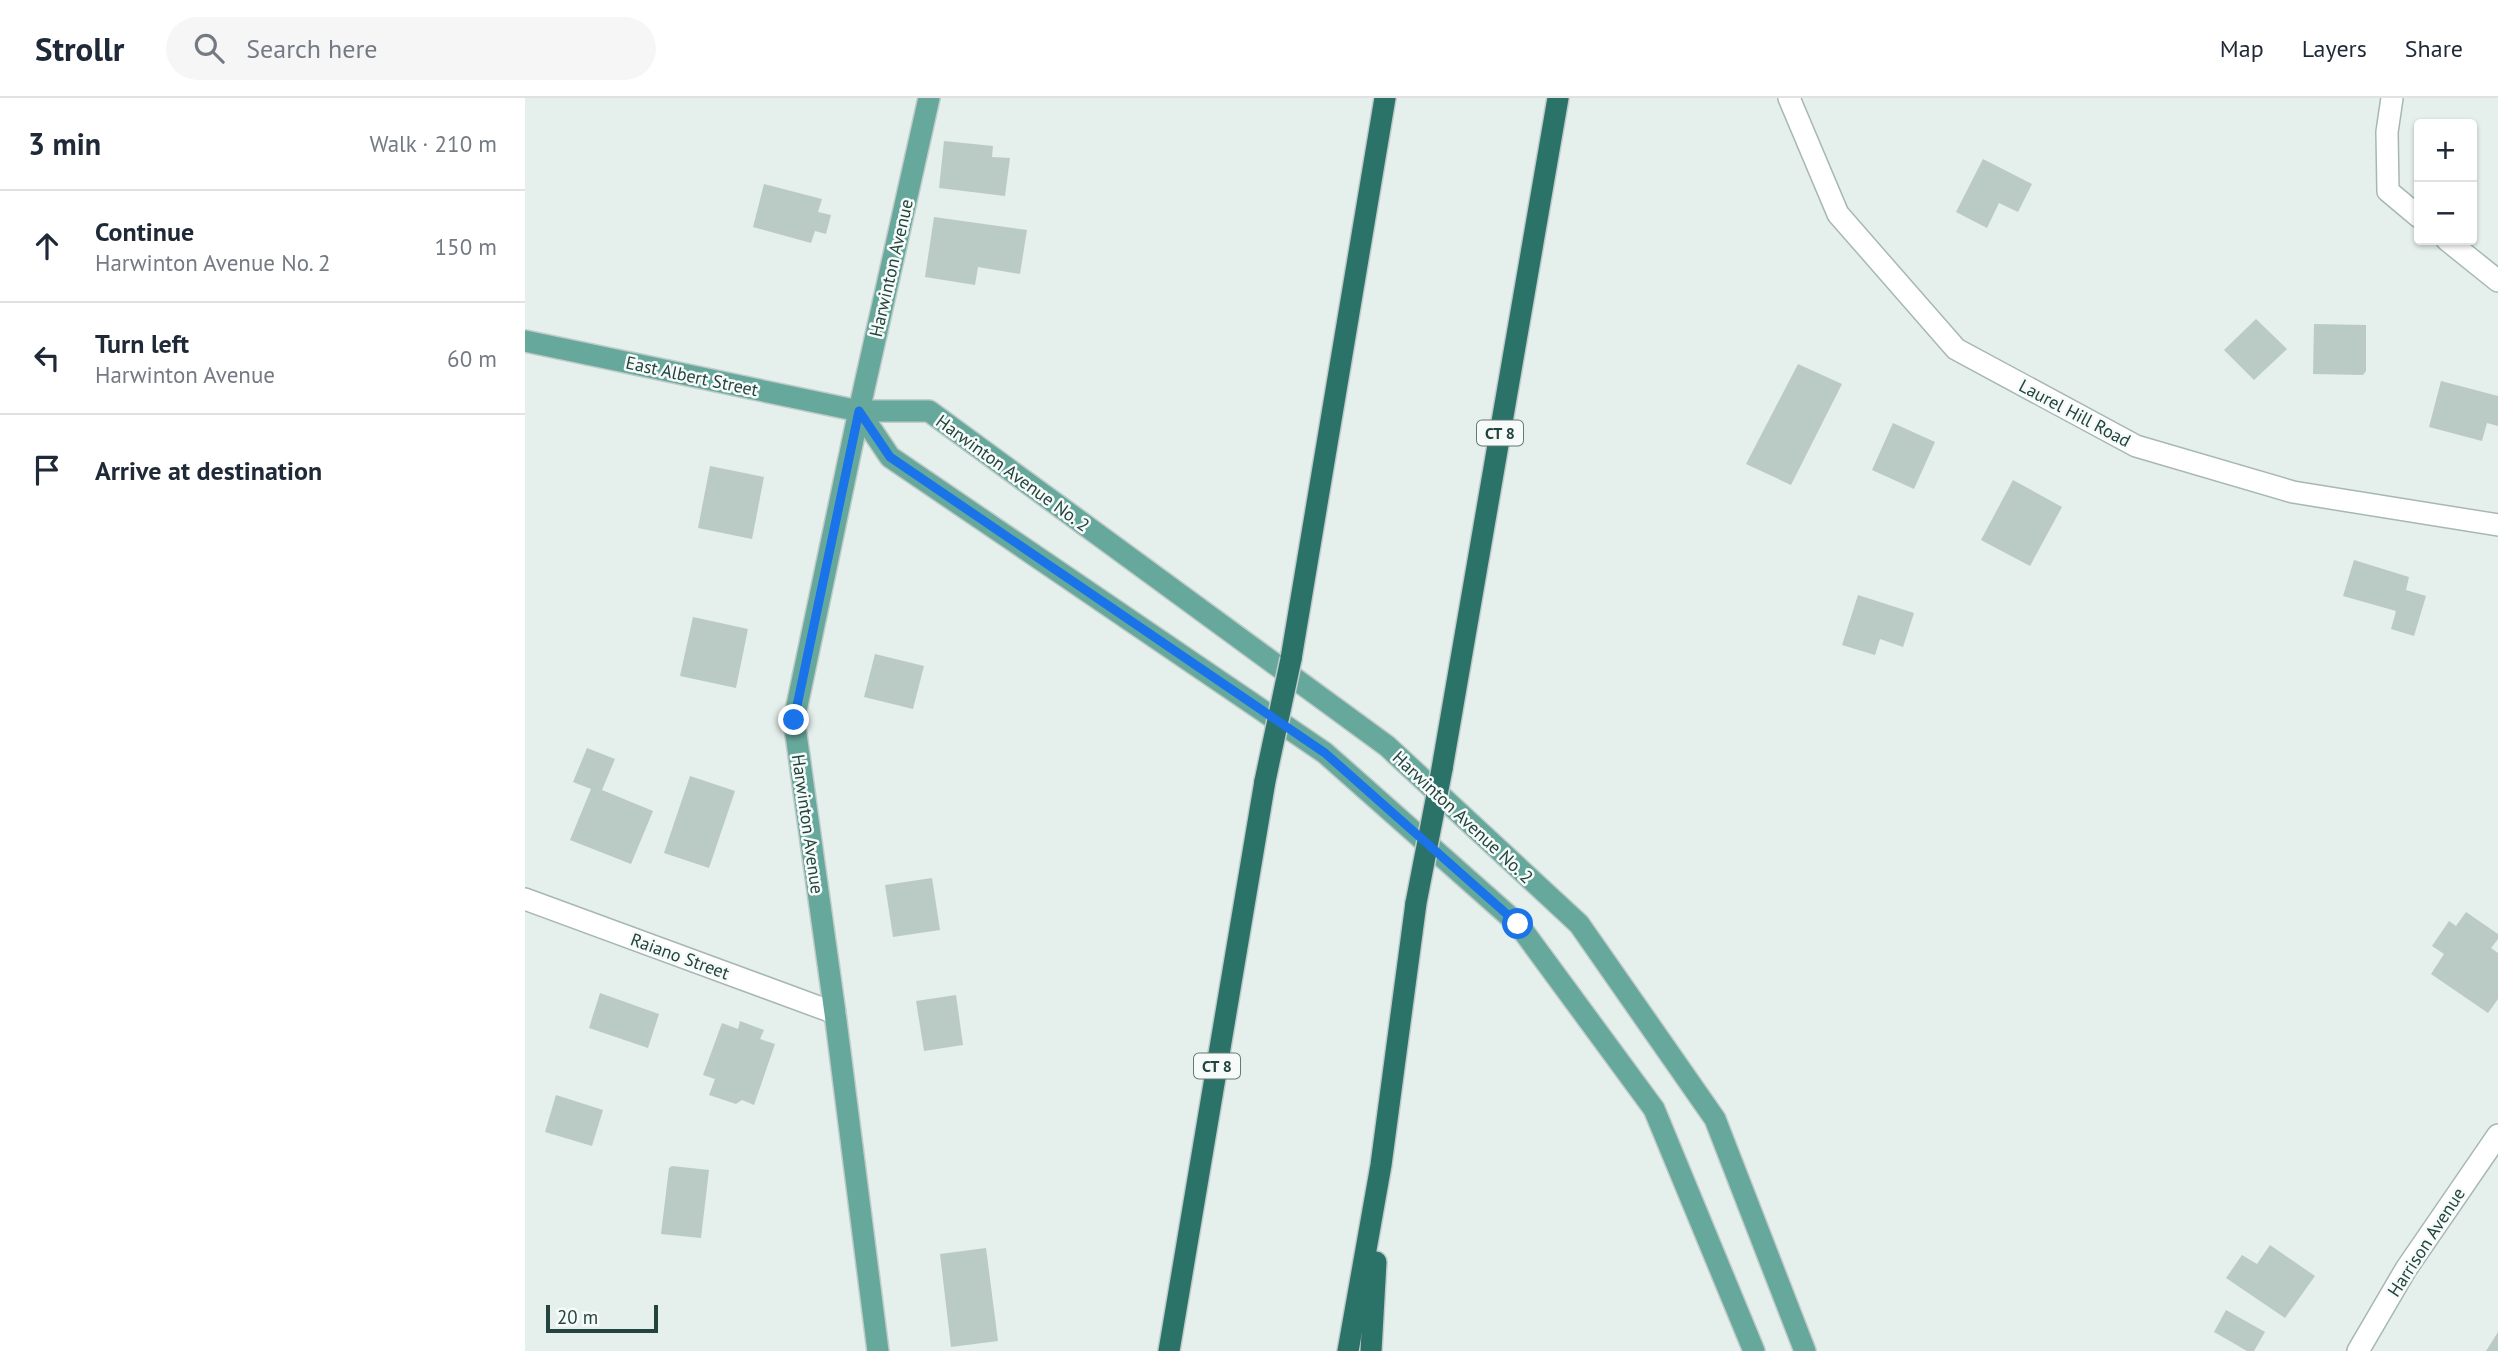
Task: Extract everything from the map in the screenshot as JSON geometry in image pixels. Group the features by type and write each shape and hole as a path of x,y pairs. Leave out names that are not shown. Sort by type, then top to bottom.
{"highway":[{"name":"CT 8","path":"1169,1351 1265,781 1291,659 1385,98"},
{"name":"CT 8","path":"1348,1351 1381,1165 1416,903 1442,769 1558,98"},
{"path":"1371,1351 1381,1165"}],"main road":[{"name":"Harwinton Avenue","path":"878,1351 794,720 929,98"},
{"name":"East Albert Street","path":"525,341 859,411"},
{"path":"859,411 890,457 1325,753 1518,924 1654,1109 1754,1351"},
{"name":"Harwinton Avenue No. 2","path":"859,411 929,411 1387,746 1579,924 1714,1119 1805,1351"}],"street":[{"name":"Laurel Hill Road","path":"1789,98 1838,214 1956,349 2136,446 2294,492 2498,525"},
{"path":"2392,98 2387,132 2388,191 2414,212"},
{"path":"2453,245 2498,281"},
{"name":"Raiano Street","path":"525,899 835,1013"},
{"name":"Harrison Avenue","path":"2358,1351 2406,1269 2498,1135"}],"building":[{"path":"944,141 993,146 992,157 1010,158 1005,196 939,188"},
{"path":"1983,159 2032,184 2018,212 1999,203 1987,228 1956,212"},
{"path":"764,184 822,199 818,212 831,215 826,234 815,231 811,243 753,227"},
{"path":"934,217 1027,230 1020,274 978,267 975,285 925,277"},
{"path":"2256,319 2287,349 2254,380 2224,350"},
{"path":"2314,324 2366,325 2366,371 2363,375 2313,374"},
{"path":"1798,364 1842,384 1791,485 1746,464"},
{"path":"2441,381 2498,396 2498,426 2487,423 2482,441 2429,427"},
{"path":"1893,423 1935,442 1914,489 1872,470"},
{"path":"710,466 764,477 752,539 698,528"},
{"path":"2013,480 2062,507 2030,566 1981,540"},
{"path":"2354,560 2409,577 2406,590 2426,596 2414,636 2391,629 2396,611 2343,596"},
{"path":"1858,595 1914,613 1903,647 1880,639 1875,655 1842,645"},
{"path":"693,617 748,629 736,688 680,676"},
{"path":"875,654 924,666 913,709 864,697"},
{"path":"587,748 615,759 602,790 653,811 631,864 570,840 591,789 573,782"},
{"path":"690,776 735,791 709,868 664,853"},
{"path":"932,878 940,930 893,937 885,885"},
{"path":"2466,912 2498,934 2498,939 2491,948 2498,953 2498,999 2488,1013 2431,974 2444,954 2432,946 2449,921 2456,926"},
{"path":"600,993 659,1014 648,1048 589,1028"},
{"path":"956,995 963,1045 924,1051 916,1001"},
{"path":"740,1021 764,1030 760,1039 775,1044 754,1105 742,1100 736,1104 709,1095 715,1079 703,1075 722,1023 738,1029"},
{"path":"556,1095 603,1110 592,1146 545,1132"},
{"path":"672,1166 709,1170 701,1238 661,1234 669,1168"},
{"path":"2270,1245 2315,1276 2285,1318 2226,1278 2242,1255 2257,1264"},
{"path":"986,1248 998,1341 951,1347 940,1254"},
{"path":"2226,1310 2265,1332 2254,1351 2247,1351 2214,1332"},
{"path":"2498,1332 2498,1351 2486,1351"}],"route":[{"path":"794,720 859,411 890,457 1325,753 1518,924"}]}
